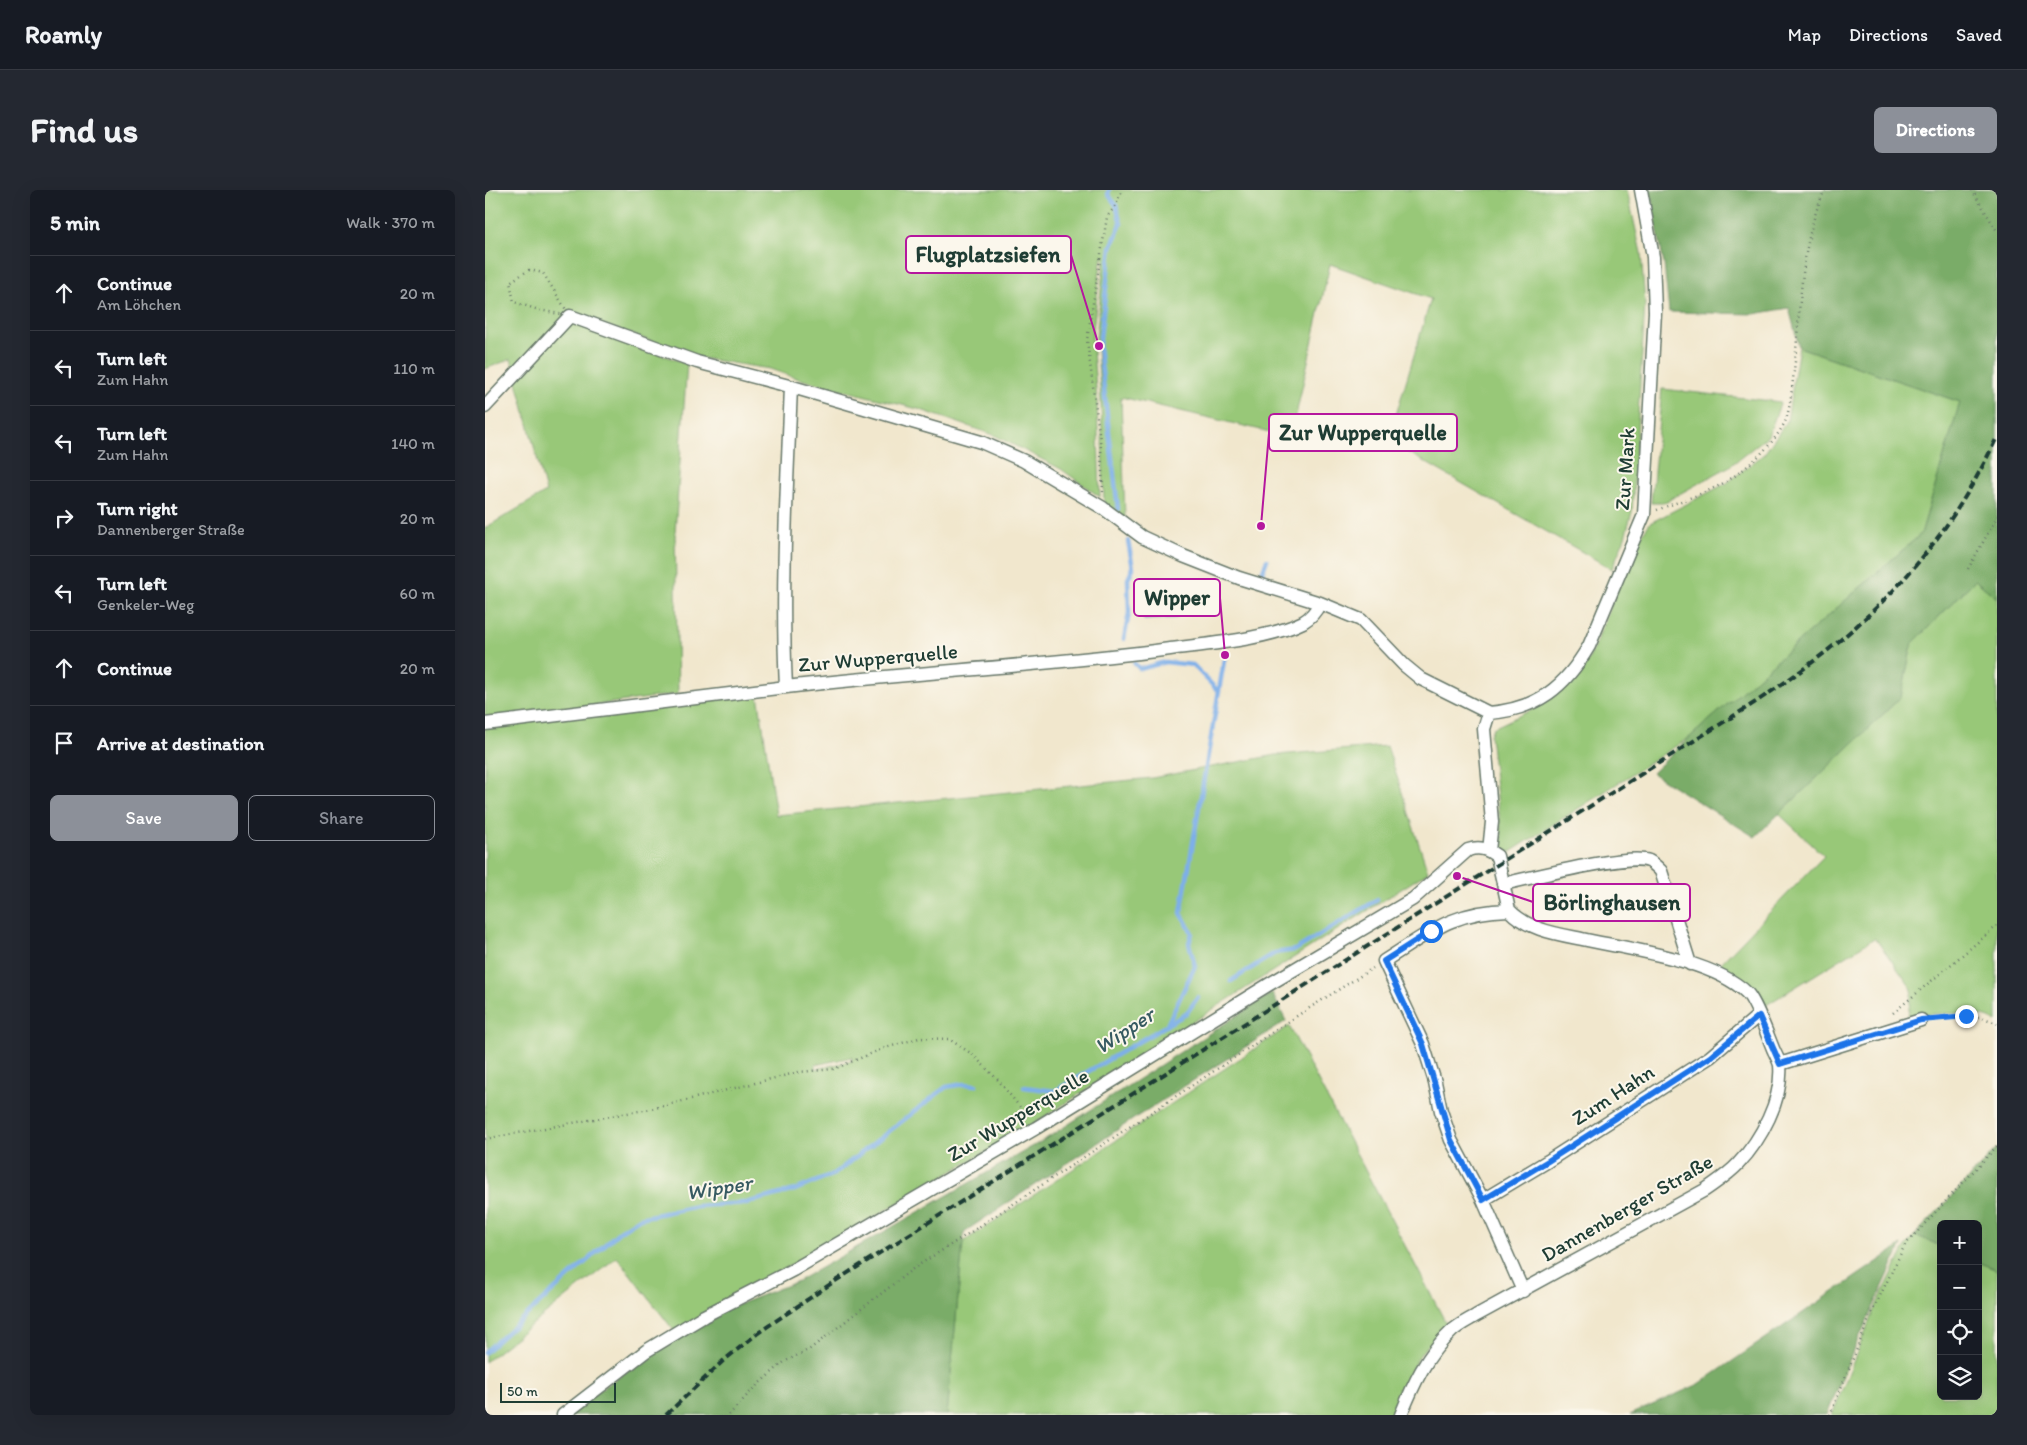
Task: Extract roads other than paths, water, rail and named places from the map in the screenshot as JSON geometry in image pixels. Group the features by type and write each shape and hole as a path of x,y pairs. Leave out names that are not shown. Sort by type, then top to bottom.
{"street":[{"name":"Zur Mark","path":"1489,713 1507,712 1535,702 1565,680 1578,664 1596,629 1644,515 1655,312 1653,258 1641,190"},
{"path":"485,407 570,316 697,362 981,442 1025,461 1103,508 1143,537 1183,556 1239,578 1320,603 1361,620 1404,665 1421,679 1489,713 1484,729 1492,822 1489,850 1497,856 1509,910 1517,918 1553,933 1690,964 1729,979 1748,994 1780,1064 1921,1020"},
{"name":"Zur Wupperquelle","path":"791,387 785,527 784,651 786,687 1122,655 1210,643 1253,636 1303,622 1314,614 1320,603"},
{"path":"485,724 786,687"},
{"name":"Zur Wupperquelle","path":"563,1415 646,1351 704,1316 793,1270 1037,1128 1268,985 1413,899 1468,850 1478,847 1489,850"},
{"path":"1503,884 1630,859 1649,862 1661,871 1690,964"},
{"path":"1509,910 1468,914 1448,921 1384,961 1423,1044 1451,1140 1483,1200 1523,1291"},
{"name":"Zum Hahn","path":"1483,1200 1710,1057 1759,1016"},
{"name":"Dannenberger Straße","path":"1401,1415 1413,1385 1431,1356 1451,1332 1477,1315 1705,1190 1738,1165 1761,1133 1772,1112 1780,1064"}],"water":[{"path":"1172,581 1176,585 1180,615 1177,618 1144,620 1141,616 1139,588 1143,584"}],"waterway":[{"path":"1109,190 1108,194 1116,205 1121,224 1111,247 1099,346 1118,509"},
{"path":"1124,639 1129,613 1128,579 1133,568 1128,541"},
{"name":"Wipper","path":"1262,573 1267,560"},
{"name":"Wipper","path":"1024,1087 1055,1091 1167,1025 1195,966 1189,943 1192,933 1181,913 1225,655"},
{"path":"1134,663 1140,669 1165,662 1193,665 1219,692"},
{"path":"1231,981 1275,953 1295,950 1377,900"},
{"path":"1168,1024 1186,1014 1198,997"},
{"name":"Wipper","path":"485,1352 620,1231 640,1218 697,1206 746,1203 795,1190 834,1174 946,1087 964,1084 976,1085"}],"railway":[{"path":"666,1415 723,1361 758,1333 832,1283 1791,678 1862,621 1924,556 1950,520 1975,480 1997,437"}],"place":[{"name":"Flugplatzsiefen","path":"1099,346"},
{"name":"Zur Wupperquelle","path":"1261,526"},
{"name":"Wipper","path":"1225,655"},
{"name":"Börlinghausen","path":"1457,876"}]}
